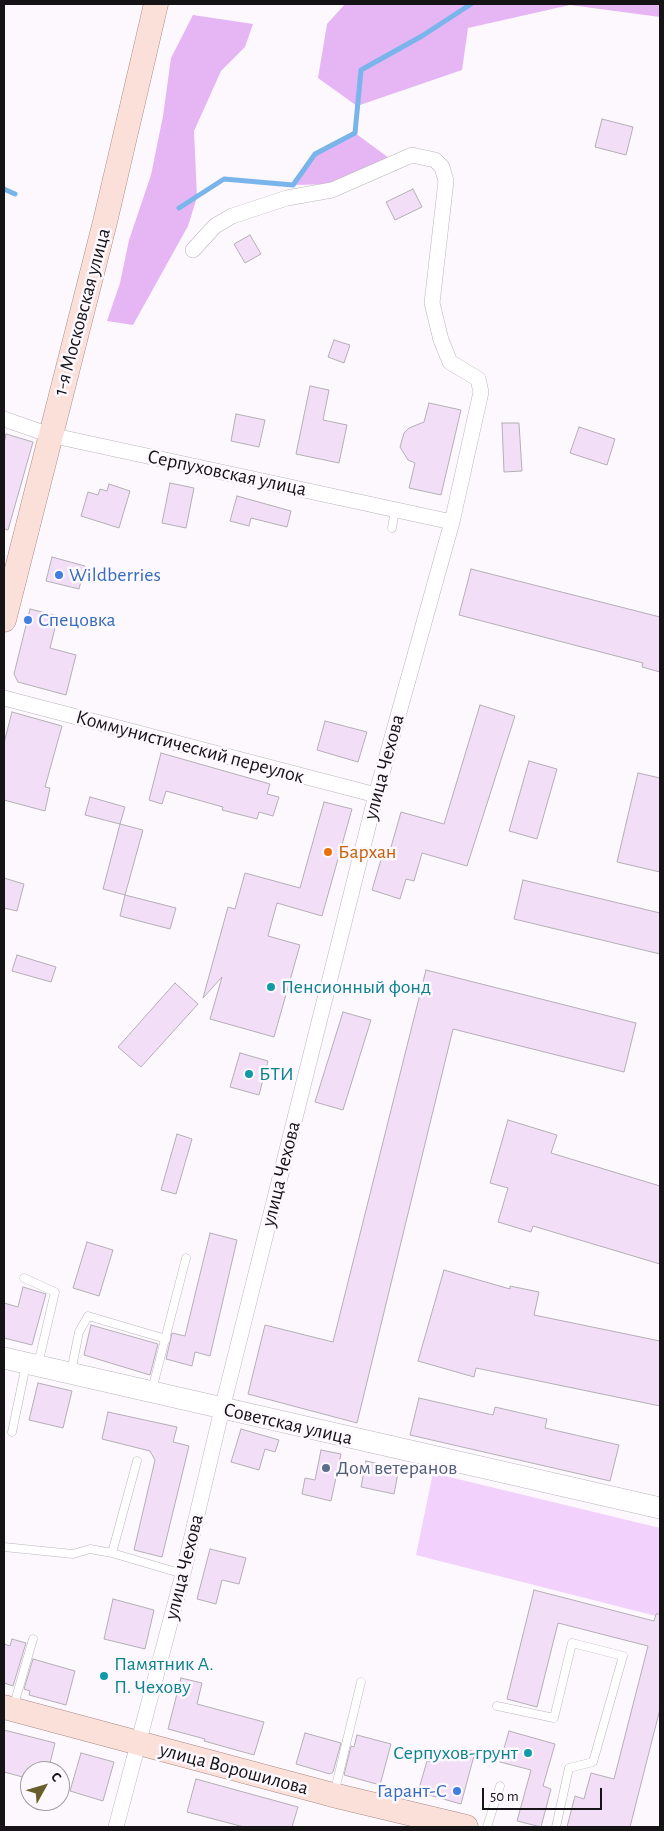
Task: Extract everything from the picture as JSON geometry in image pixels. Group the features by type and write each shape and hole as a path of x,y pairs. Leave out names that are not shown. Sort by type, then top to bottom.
{"main road":[{"name":"1-я Московская улица","path":"4,620 106,222 156,4"},
{"name":"улица Ворошилова","path":"8,1708 333,1796 466,1827"}],"street":[{"name":"улица Чехова","path":"116,1827 183,1574 222,1408 376,795 452,522 480,392 478,379 450,362 441,340 432,303 446,181 438,164 428,157 412,155 332,190 287,198 232,216 215,226 193,250"},
{"name":"Серпуховская улица","path":"4,419 50,435 452,522"},
{"name":"Коммунистический переулок","path":"4,698 376,795"},
{"name":"Советская улица","path":"4,1358 660,1508"}],"lane":[{"path":"392,528 395,509"},
{"path":"152,1392 186,1258"},
{"path":"12,1432 55,1292 24,1278"},
{"path":"71,1374 80,1332 88,1316 166,1339"},
{"path":"112,1553 137,1461"},
{"path":"4,1547 73,1554 90,1549 112,1553 183,1574"},
{"path":"8,1708 33,1639"},
{"path":"497,1706 554,1718 572,1643 623,1656 593,1762 569,1768 556,1827"},
{"path":"333,1796 361,1682"},
{"path":"487,1827 500,1786"}],"shaded area":[{"path":"345,4 660,4 660,17 570,5 468,28 462,70 357,106 318,78 327,24"},
{"path":"193,15 253,24 245,47 221,71 194,131 197,197 188,226 133,325 107,321 120,283 129,240 151,175 163,116 171,58"},
{"path":"355,133 393,161 338,184 293,185 315,154"},
{"path":"433,1473 660,1528 660,1617 416,1555"}],"building":[{"path":"602,119 633,127 626,155 595,147"},
{"path":"413,189 422,207 395,220 386,202"},
{"path":"250,235 261,254 245,263 234,244"},
{"path":"334,340 350,345 344,363 328,357"},
{"path":"310,386 329,390 323,420 347,425 339,463 296,454"},
{"path":"429,403 461,410 441,495 409,488 415,463 408,460 400,447 404,433 409,428 424,422"},
{"path":"236,414 265,420 259,447 231,441"},
{"path":"502,423 519,423 522,471 504,472"},
{"path":"579,427 615,439 607,465 570,453"},
{"path":"6,434 33,442 8,530 4,529 4,443"},
{"path":"170,483 194,488 186,528 162,523"},
{"path":"109,484 130,491 119,528 81,516 88,492 98,495 100,489 107,491"},
{"path":"237,496 291,511 287,527 251,518 249,526 230,521"},
{"path":"52,557 85,566 79,589 46,581"},
{"path":"471,569 660,617 660,672 642,667 643,663 459,615"},
{"path":"30,609 58,616 50,648 76,655 66,695 18,682 14,674"},
{"path":"480,705 515,716 467,866 422,853 414,881 406,879 400,899 372,890 383,853 389,854 401,812 444,824"},
{"path":"12,712 62,726 45,787 50,788 45,811 4,800 4,743"},
{"path":"325,721 367,732 358,762 317,750"},
{"path":"161,753 270,784 267,794 279,797 273,816 259,812 257,819 222,810 223,807 166,791 162,804 149,800"},
{"path":"529,761 557,769 537,839 509,831"},
{"path":"638,773 660,778 660,872 617,862"},
{"path":"90,797 125,807 120,824 85,815"},
{"path":"324,802 352,809 322,916 277,903 268,936 300,945 274,1037 210,1019 222,977 203,998 228,907 235,909 245,873 300,888"},
{"path":"120,824 143,830 125,895 103,889"},
{"path":"4,878 24,884 17,911 4,908"},
{"path":"523,880 660,913 660,954 514,919"},
{"path":"125,895 176,908 170,929 120,916"},
{"path":"17,955 56,967 51,982 12,971"},
{"path":"426,970 636,1023 624,1072 453,1029 357,1423 248,1394 265,1325 333,1342"},
{"path":"175,983 198,1004 141,1067 118,1047"},
{"path":"343,1012 371,1020 343,1110 315,1102"},
{"name":"БТИ","path":"240,1053 268,1061 259,1095 230,1087"},
{"path":"508,1120 557,1135 551,1153 660,1186 660,1264 533,1226 531,1232 498,1222 508,1188 490,1183"},
{"path":"177,1134 192,1139 176,1194 161,1190"},
{"path":"210,1233 237,1240 210,1356 195,1352 192,1366 166,1359 172,1333 185,1336"},
{"path":"87,1242 113,1250 99,1296 73,1288"},
{"path":"444,1270 510,1289 510,1286 539,1292 534,1315 660,1341 660,1406 476,1368 474,1377 418,1361"},
{"path":"23,1287 46,1294 32,1345 4,1338 4,1303 18,1307"},
{"path":"91,1325 158,1344 150,1375 84,1355"},
{"path":"38,1383 72,1391 63,1428 29,1420"},
{"path":"419,1398 493,1415 495,1407 547,1419 545,1428 619,1445 610,1481 410,1435"},
{"path":"108,1412 177,1427 173,1442 189,1446 162,1557 134,1550 155,1460 150,1451 102,1439"},
{"path":"241,1429 279,1440 275,1452 265,1449 259,1470 231,1462"},
{"path":"321,1450 341,1454 331,1501 302,1494 305,1478 315,1480"},
{"path":"366,1461 399,1468 394,1494 361,1487"},
{"path":"210,1549 246,1558 239,1584 222,1580 216,1604 197,1599"},
{"path":"534,1590 654,1621 656,1614 660,1614 660,1709 630,1827 567,1827 575,1796 584,1799 591,1773 614,1779 648,1646 558,1623 537,1707 507,1699"},
{"path":"113,1599 154,1610 145,1649 104,1639"},
{"path":"12,1639 26,1643 13,1686 4,1683 4,1644 10,1646"},
{"path":"33,1659 75,1671 66,1705 29,1695 30,1691 24,1689"},
{"path":"181,1678 202,1683 197,1704 264,1722 254,1755 168,1729"},
{"path":"4,1730 55,1743 50,1761 20,1761 20,1776 4,1772"},
{"path":"509,1731 555,1744 543,1786 551,1789 541,1827 517,1821 531,1770 500,1762"},
{"path":"305,1733 341,1743 333,1772 330,1774 296,1764"},
{"path":"357,1735 391,1744 380,1785 344,1775 351,1746 354,1747"},
{"path":"462,1748 475,1752 461,1804 418,1792 427,1761 431,1762 435,1749 460,1756"},
{"path":"81,1753 114,1762 103,1801 70,1791"},
{"path":"196,1779 298,1807 292,1827 244,1827 187,1812"}],"waterway":[{"path":"179,208 224,179 293,185 315,154 355,133 361,70 422,36 471,4"},
{"path":"4,189 15,194"}],"place":[{"name":"Wildberries","path":"59,575"},
{"name":"Спецовка","path":"28,620"},
{"name":"Бархан","path":"328,852"},
{"name":"Пенсионный фонд","path":"271,987"},
{"name":"БТИ","path":"249,1074"},
{"name":"Дом ветеранов","path":"326,1468"},
{"name":"Памятник А. П. Чехову","path":"104,1676"},
{"name":"Серпухов-грунт","path":"528,1753"},
{"name":"Гарант-С","path":"457,1791"}]}
